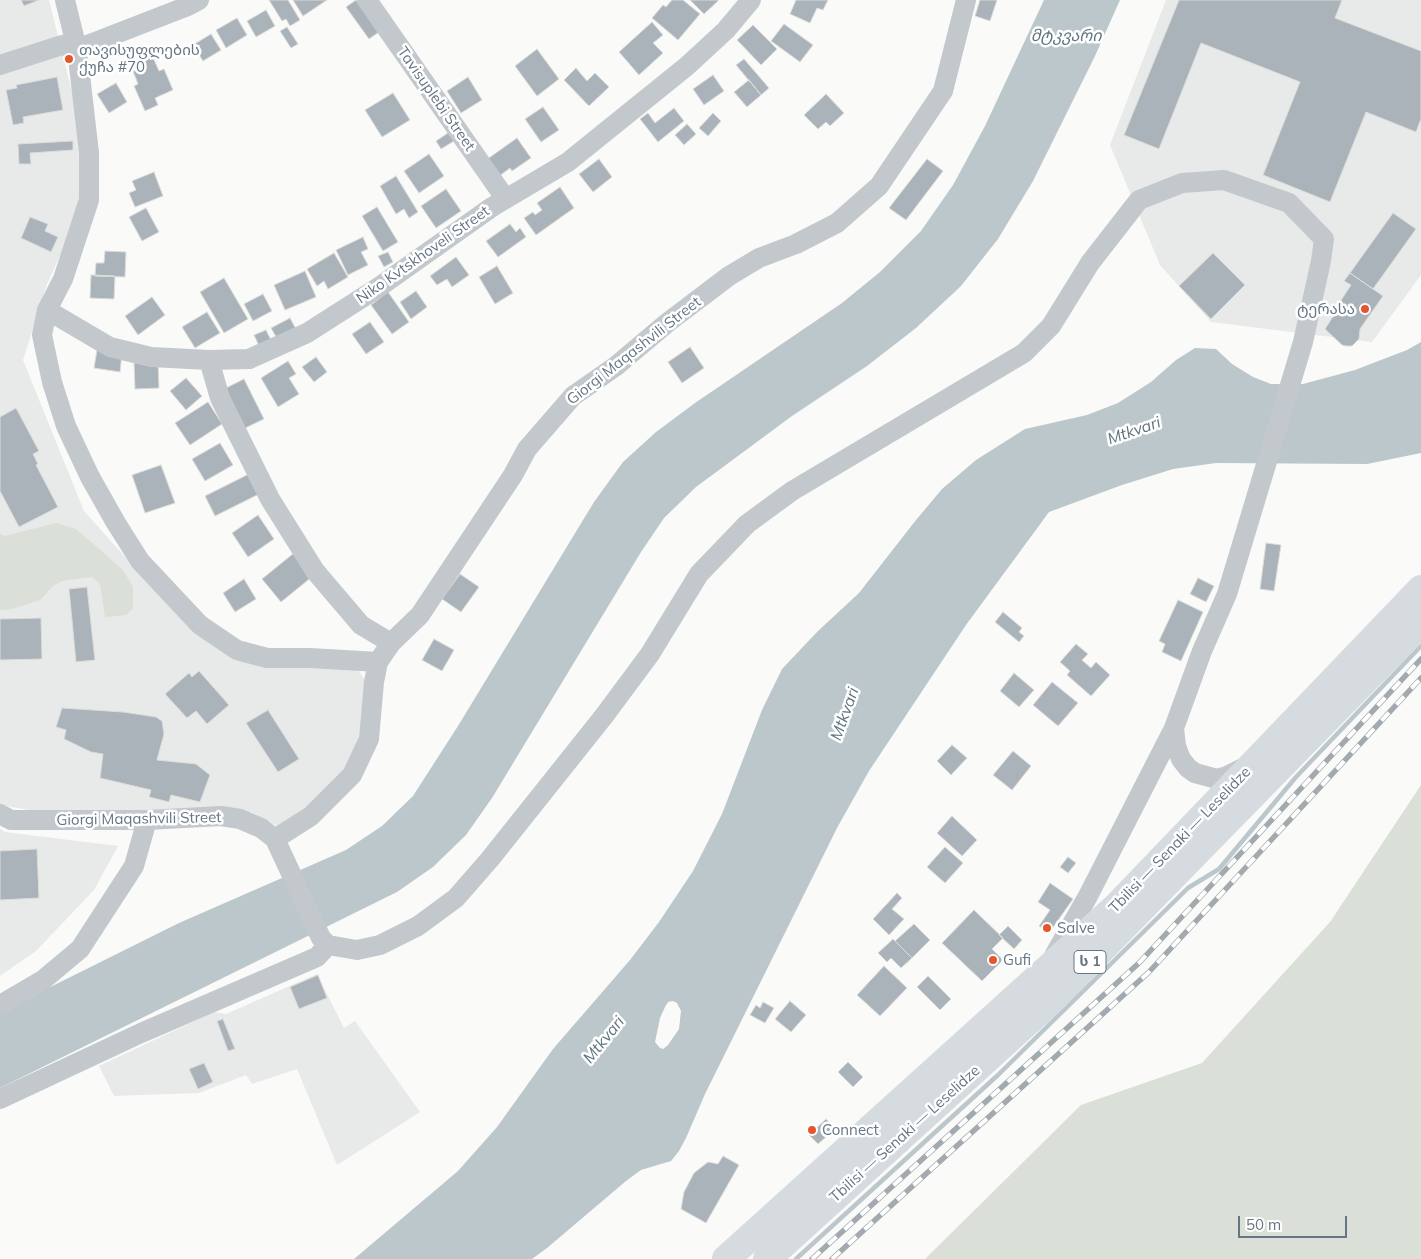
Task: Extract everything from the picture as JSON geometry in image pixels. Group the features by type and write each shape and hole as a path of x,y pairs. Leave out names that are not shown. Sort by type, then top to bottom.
{"highway":[{"name":"Tbilisi — Senaki — Leselidze","path":"726,1259 1116,907 1421,589"},
{"name":"Tbilisi — Senaki — Leselidze","path":"766,1259 1054,998 1421,623"}],"street":[{"path":"65,0 77,49 89,153 89,200 63,279 47,310 42,336 52,382 66,426 90,478 140,561 200,626 237,650 267,658 310,658 378,662"},
{"path":"0,64 62,44 77,49 199,0"},
{"name":"Tavisuplebi Street","path":"367,0 505,198"},
{"name":"Niko Kvtskhoveli Street","path":"47,310 110,347 151,357 209,360 250,359 307,333 379,287 505,198 568,162 700,54 726,30 751,0"},
{"name":"Giorgi Maqashvili Street","path":"0,814 11,820 147,820 221,816 240,819 253,824 275,839 311,816 352,775 369,738 374,682 378,662 391,643 420,615 507,483 527,449 573,396 616,366 667,323 729,276 759,258 796,244 837,224 879,186 943,91 966,0"},
{"path":"275,839 324,941 357,950 380,945 418,926 456,898 496,851 604,716 650,654 699,574 747,524 792,491 1024,353 1051,326 1090,263 1139,200 1182,183 1224,180 1289,203 1324,239 1303,342 1227,594 1202,651 1174,728 1065,939 1044,973"},
{"path":"209,360 220,398 270,499 310,563 361,625 391,643"},
{"path":"1174,728 1176,746 1181,759 1188,768 1201,775 1217,779 1222,778 1258,760"},
{"path":"0,1005 43,980 80,949 134,866 147,820"},
{"path":"0,1099 140,1033 317,957 324,941"}],"shaded area":[{"path":"0,0 49,0 77,112 81,210 47,284 23,360 84,511 162,598 227,653 355,665 368,685 366,734 352,772 281,829 251,812 52,814 0,805"},
{"path":"1166,0 1421,0 1421,275 1372,342 1211,322 1160,265 1110,145"},
{"path":"56,523 76,529 123,570 133,587 133,608 126,615 105,617 100,584 92,577 62,581 53,586 40,600 12,609 0,610 0,534 5,536"},
{"path":"1421,785 1421,1259 925,1259 1081,1105 1202,1063 1330,922"},
{"path":"0,829 5,832 118,846 94,890 36,951 0,976"},
{"path":"317,974 344,1028 355,1021 420,1112 337,1165 297,1069 252,1084 246,1075 199,1093 114,1096 99,1066 214,1012 226,1014"}],"water":[{"name":"მტკვარი","path":"1044,0 1120,0 1095,56 1033,181 998,239 961,286 916,328 867,366 792,416 696,487 664,518 641,552 492,798 466,835 433,867 397,892 0,1088 0,1012 179,923 346,850 382,826 413,796 458,726 594,502 623,462 656,432 695,403 842,303 880,272 921,231 953,185 985,126"},
{"name":"Mtkvari","path":"1421,342 1421,453 1367,464 1216,463 1173,469 1122,485 1049,512 966,625 869,771 837,828 705,1094 686,1138 671,1161 641,1170 532,1259 354,1259 458,1171 497,1127 553,1049 630,960 659,922 693,871 722,814 762,710 782,669 818,631 859,593 942,489 976,460 1025,429 1087,415 1118,403 1151,382 1176,360 1195,348 1216,349 1232,364 1253,377 1271,384 1303,384 1355,370 1407,350","holes":["673,1001 677,1003 681,1011 679,1029 668,1045 663,1049 660,1048 655,1042 660,1018 668,1002"]}],"building":[{"path":"21,0 39,0 24,6"},
{"path":"269,0 288,0 300,20 290,26 286,19 282,21"},
{"path":"293,0 327,0 303,16"},
{"path":"356,0 379,32 369,39 346,7"},
{"path":"672,0 683,0 700,14 678,40 652,18 663,5 666,7"},
{"path":"690,0 718,0 718,1 704,14"},
{"path":"796,0 828,0 823,10 817,8 810,23 790,14"},
{"path":"980,0 997,0 990,21 975,16"},
{"path":"1179,0 1342,0 1335,18 1421,51 1421,119 1416,132 1366,112 1330,202 1263,175 1300,82 1201,43 1159,149 1124,135"},
{"path":"266,10 275,26 256,37 247,21"},
{"path":"237,18 247,35 226,48 216,30"},
{"path":"652,22 663,35 653,43 663,53 639,75 619,52"},
{"path":"784,24 813,45 800,62 771,41"},
{"path":"753,25 777,49 761,65 737,40"},
{"path":"287,27 298,44 291,48 280,31"},
{"path":"211,34 221,50 203,61 193,45"},
{"path":"537,49 559,79 537,96 515,66"},
{"path":"151,53 159,71 164,69 173,90 155,98 158,105 145,111 134,86 138,84 133,71 141,68 137,59"},
{"path":"744,59 769,88 761,95 736,65"},
{"path":"576,68 587,81 595,73 609,87 589,106 564,80"},
{"path":"713,75 724,91 704,105 693,89"},
{"path":"57,77 63,110 23,117 24,123 13,125 6,90 17,88 16,85"},
{"path":"468,77 482,100 461,113 447,91"},
{"path":"749,80 761,95 747,107 734,92"},
{"path":"116,83 127,102 109,113 97,94"},
{"path":"393,93 410,120 382,137 365,110"},
{"path":"826,94 844,113 830,126 826,122 818,129 804,115"},
{"path":"543,107 559,130 541,142 525,119"},
{"path":"674,108 684,121 658,142 640,119 648,113 655,123"},
{"path":"713,113 721,121 708,136 699,128"},
{"path":"687,124 696,134 684,145 675,135"},
{"path":"448,133 454,141 441,149 436,141"},
{"path":"517,138 531,158 512,171 510,168 498,177 486,160"},
{"path":"73,141 73,150 30,153 31,164 19,164 18,144"},
{"path":"429,154 444,176 419,193 404,171"},
{"path":"599,159 612,177 593,192 579,174"},
{"path":"927,159 943,171 906,220 889,208"},
{"path":"154,172 163,196 135,207 129,193 136,190 132,181"},
{"path":"396,176 418,212 409,218 404,209 396,214 380,186"},
{"path":"560,187 574,208 536,235 524,218 533,212 535,215 542,210 537,203"},
{"path":"446,189 461,211 436,228 421,206"},
{"path":"377,207 398,242 383,251 362,216"},
{"path":"146,208 159,232 142,241 129,217"},
{"path":"1393,213 1416,229 1373,289 1350,273"},
{"path":"30,217 48,224 45,231 58,237 51,252 21,238"},
{"path":"510,224 516,232 520,228 526,237 498,257 486,241"},
{"path":"363,237 368,249 361,252 368,265 348,275 336,250"},
{"path":"105,251 126,252 125,277 95,276 96,263 104,263"},
{"path":"388,252 393,262 384,267 378,256"},
{"path":"334,253 348,277 328,289 324,281 317,286 307,269"},
{"path":"1213,253 1245,285 1211,319 1179,286"},
{"path":"456,257 469,275 452,287 447,279 437,285 430,276"},
{"path":"497,266 513,293 495,304 479,277"},
{"path":"305,271 316,297 285,310 274,285"},
{"path":"1350,273 1383,296 1360,329 1359,339 1352,346 1346,346 1342,345 1325,329 1334,315 1332,314 1351,285 1344,281"},
{"path":"91,275 115,276 114,299 90,298"},
{"path":"224,278 248,319 224,333 200,292"},
{"path":"416,291 427,307 411,319 400,302"},
{"path":"388,292 409,322 392,334 371,305"},
{"path":"263,294 272,311 253,321 244,304"},
{"path":"152,297 165,315 138,335 125,316"},
{"path":"207,312 220,333 195,348 182,327"},
{"path":"290,318 297,331 279,342 271,328"},
{"path":"370,322 384,342 366,354 352,334"},
{"path":"266,330 272,342 260,348 254,335"},
{"path":"690,347 704,368 682,383 668,362"},
{"path":"97,350 122,353 120,372 94,368"},
{"path":"316,357 327,372 314,382 302,367"},
{"path":"288,361 296,374 289,378 299,394 278,407 261,378"},
{"path":"158,362 159,388 135,389 134,363"},
{"path":"186,378 202,396 186,410 170,391"},
{"path":"244,379 264,419 241,430 222,390"},
{"path":"208,402 222,424 190,445 175,423"},
{"path":"16,408 39,451 33,454 38,464 36,465 58,507 19,527 0,491 0,417"},
{"path":"220,443 233,465 205,481 192,459"},
{"path":"161,465 175,503 145,513 132,475"},
{"path":"251,473 261,493 215,516 205,496"},
{"path":"258,515 274,539 248,557 232,533"},
{"path":"1266,543 1281,545 1274,591 1260,589"},
{"path":"294,553 313,576 281,602 262,579"},
{"path":"460,574 479,587 461,612 442,599"},
{"path":"1198,578 1214,586 1206,602 1190,594"},
{"path":"244,579 256,599 235,612 223,593"},
{"path":"87,587 95,660 76,662 69,589"},
{"path":"1178,600 1203,612 1181,661 1162,652 1165,644 1159,641"},
{"path":"1003,612 1022,628 1019,632 1024,636 1019,642 995,622"},
{"path":"41,618 42,659 0,660 0,619"},
{"path":"434,639 454,650 442,671 422,660"},
{"path":"1076,644 1088,654 1082,660 1091,668 1096,662 1110,675 1091,696 1067,675 1070,671 1060,662"},
{"path":"199,671 229,705 207,724 196,711 187,718 165,694 189,673 192,677"},
{"path":"1014,673 1034,690 1019,707 1000,691"},
{"path":"1052,682 1078,703 1058,726 1033,705"},
{"path":"62,708 123,712 156,717 162,721 164,734 157,760 196,764 210,775 200,802 171,795 169,802 149,797 151,790 100,778 103,754 91,752 64,739 66,730 56,727"},
{"path":"268,710 299,759 278,772 246,723"},
{"path":"952,745 967,758 951,775 937,761"},
{"path":"1013,751 1031,766 1012,790 993,775"},
{"path":"952,816 977,840 962,856 937,833"},
{"path":"945,847 963,863 945,883 927,867"},
{"path":"37,849 39,898 0,900 0,851"},
{"path":"1068,857 1076,863 1068,873 1060,867"},
{"path":"1050,883 1073,899 1049,933 1039,926 1050,910 1038,902"},
{"path":"897,893 902,898 892,909 904,919 889,935 873,919"},
{"path":"974,910 1003,938 992,949 1003,960 982,981 942,943"},
{"path":"914,924 930,940 912,958 895,941"},
{"path":"1008,926 1022,940 1014,949 999,935"},
{"path":"893,939 912,958 901,968 891,958 887,962 878,953"},
{"path":"884,966 907,988 880,1016 857,995"},
{"path":"318,975 327,998 299,1009 290,987"},
{"path":"928,976 951,999 940,1010 917,987"},
{"path":"790,1001 806,1015 791,1032 775,1019"},
{"path":"763,1002 774,1008 765,1023 750,1015 756,1005 760,1008"},
{"path":"223,1019 235,1049 228,1051 217,1021"},
{"path":"848,1062 863,1077 853,1087 838,1072"},
{"path":"204,1063 213,1082 198,1089 189,1069"},
{"path":"826,1119 835,1129 818,1144 809,1135"},
{"path":"723,1156 739,1165 706,1223 681,1209 684,1192 694,1173 708,1162 718,1164"}],"waterway":[{"path":"796,1259 998,1075 1188,888 1219,869 1296,777 1421,646"}],"railway":[{"path":"812,1259 1139,963 1421,659"},
{"path":"832,1259 1149,972 1421,678"}],"place":[{"name":"თავისუფლების ქუჩა #70","path":"69,59"},
{"name":"ტერასა","path":"1365,309"},
{"name":"Salve","path":"1047,928"},
{"name":"Gufi","path":"993,960"},
{"name":"Connect","path":"812,1130"}]}
